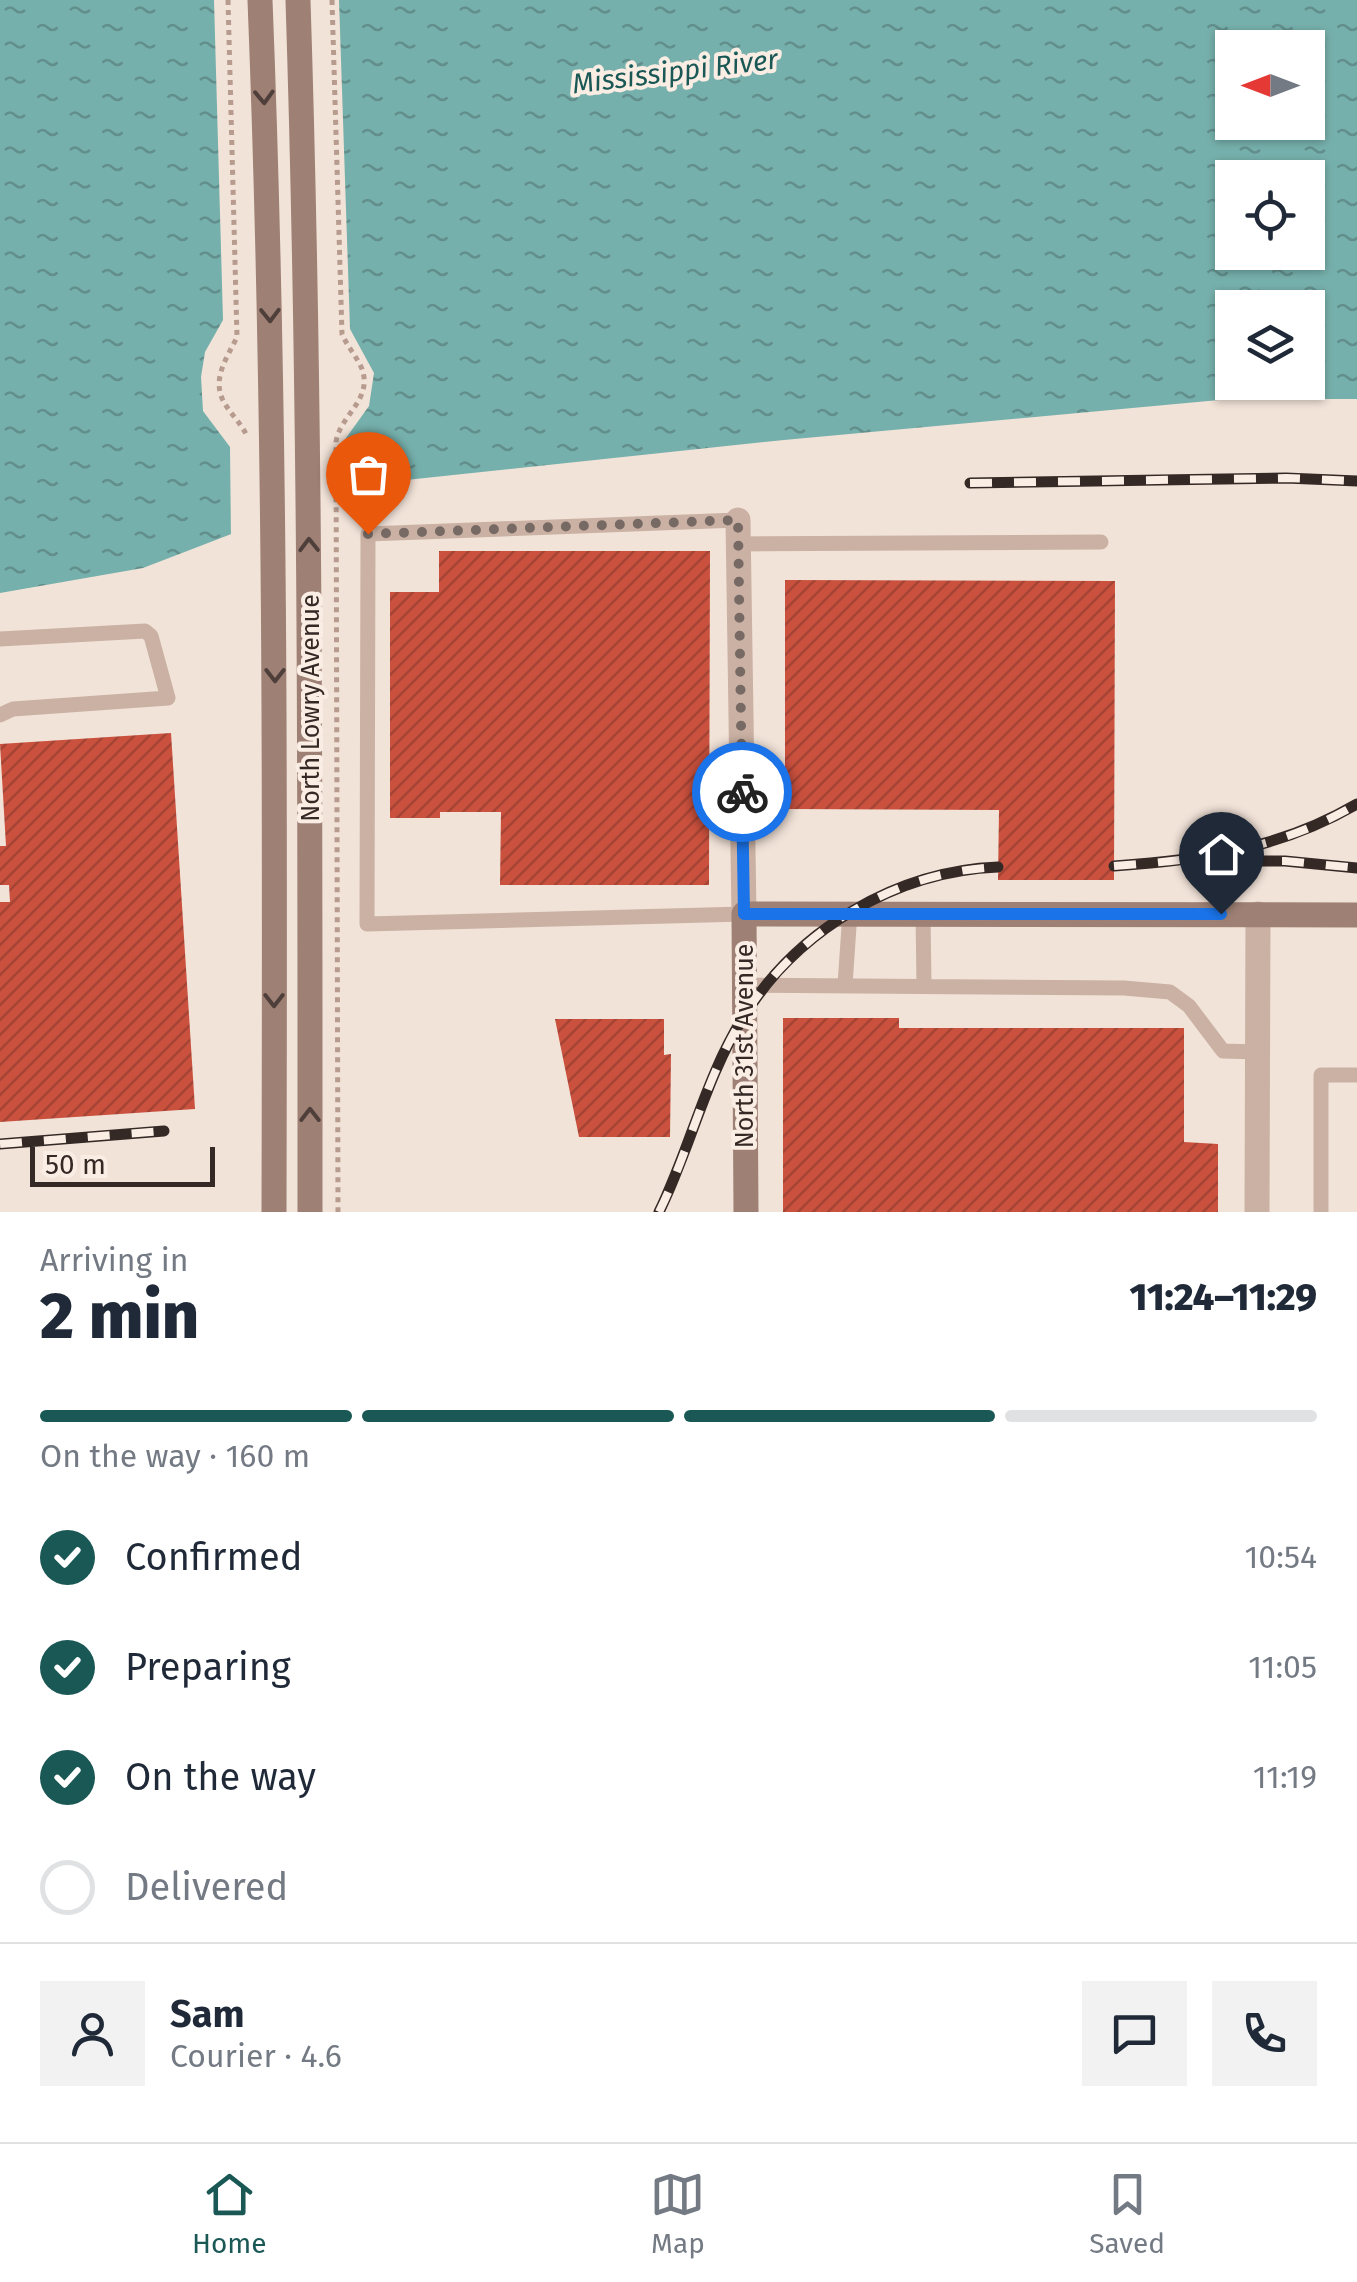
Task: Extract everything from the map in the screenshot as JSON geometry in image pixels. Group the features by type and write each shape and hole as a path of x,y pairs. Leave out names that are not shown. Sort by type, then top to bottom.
{"main road":[{"name":"North Lowry Avenue","path":"260,0 269,217 275,632 274,1212"},
{"name":"North Lowry Avenue","path":"298,0 310,630 310,1212"},
{"path":"744,914 1357,914"},
{"name":"North 31st Avenue","path":"744,914 746,1212"}],"street":[{"name":"North 31st Avenue","path":"738,532 744,914"},
{"path":"1258,914 1258,1212"}],"lane":[{"path":"744,914 368,924 368,534 738,532 1101,542"},
{"path":"0,638 145,630 151,636 168,698 13,709 0,715"},
{"path":"845,985 850,912"},
{"path":"923,913 924,986"},
{"path":"743,985 1124,988 1170,992 1188,1006 1223,1051 1258,1052"},
{"path":"1322,1212 1321,1074 1357,1074"}],"path":[{"path":"228,0 237,337 218,384 225,405 241,425 248,442"},
{"path":"332,0 342,334 364,382 359,402 338,430 336,442 338,1212"}],"water":[{"name":"Mississippi River","path":"0,0 1357,0 1357,399 1325,399 1325,290 1215,290 1215,400 1219,400 359,485 143,568 0,593"}],"pier":[{"path":"214,0 339,0 350,329 374,373 369,406 346,438 346,496 231,540 230,447 203,411 201,377 205,352 223,320"}],"building":[{"path":"439,551 710,551 709,885 500,885 501,812 440,812 440,818 390,818 390,592 439,592"},
{"path":"785,580 1115,581 1114,880 998,880 999,810 785,809"},
{"path":"171,733 195,1109 0,1122 0,902 10,902 9,885 0,885 0,846 6,846 0,744"},
{"path":"783,1018 899,1018 899,1028 1184,1028 1184,1142 1218,1144 1218,1212 783,1212"},
{"path":"555,1019 664,1019 664,1055 671,1054 670,1137 579,1137"}],"railway":[{"path":"970,483 1286,478 1357,481"},
{"path":"1114,866 1240,850 1299,832 1357,804"},
{"path":"1238,861 1357,868"},
{"path":"659,1212 731,1039 766,985 792,957 853,910 887,893 960,871 998,867"},
{"path":"0,1144 164,1131"}],"way so far":[{"path":"368,534 738,520 742,792"}],"route":[{"path":"742,792 744,914 1221,914"}]}
